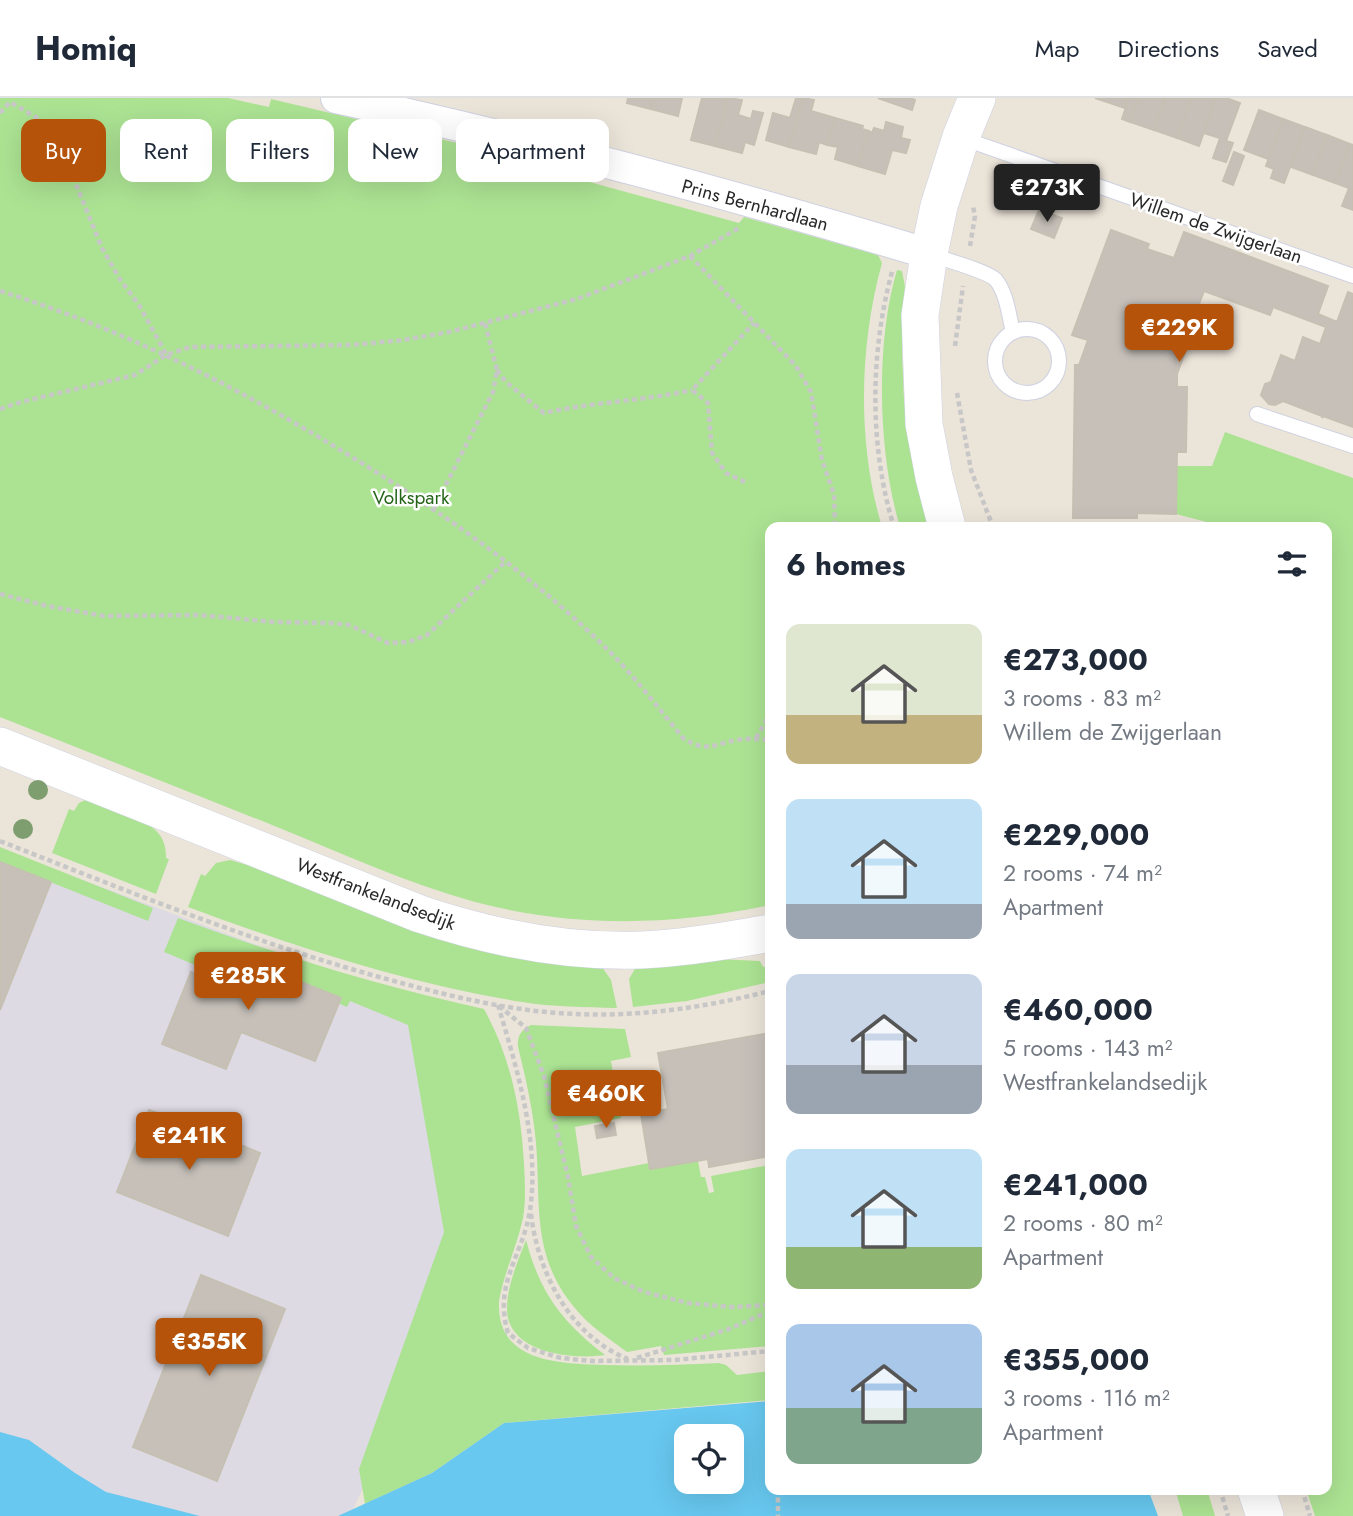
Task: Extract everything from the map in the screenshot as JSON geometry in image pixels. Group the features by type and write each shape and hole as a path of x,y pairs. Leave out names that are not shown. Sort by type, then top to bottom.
{"street":[{"name":"Prins Bernhardlaan","path":"336,98 566,153 914,250"},
{"path":"946,522 924,424 920,315 914,250 939,205 977,98"},
{"name":"Westfrankelandsedijk","path":"0,746 420,914 480,932 545,945 610,951 696,946 765,934"},
{"path":"1258,1495 1265,1516"}],"lane":[{"name":"Willem de Zwijgerlaan","path":"961,137 1353,276"},
{"path":"914,250 967,268 978,269 996,280 1006,303 1013,332"},
{"path":"1024,329 1037,331 1049,338 1055,348 1059,359 1057,372 1041,390 1028,393 1016,391 1005,385 998,375 996,351 1002,340 1013,332 1024,329"},
{"path":"1257,414 1353,446"}],"path":[{"path":"0,113 11,100 57,128 102,248 139,305 166,355"},
{"path":"0,409 135,375 166,355 190,347 352,345 403,340 485,323 577,299 690,256 773,209"},
{"path":"893,522 878,441 877,384 885,297 914,250"},
{"path":"690,256 796,366 811,391 822,460 834,494 835,522"},
{"path":"954,356 967,268"},
{"path":"0,291 61,310 166,355 290,418 434,508 551,598 609,652 684,739 709,748 734,740 765,739"},
{"path":"485,323 498,370 506,382 544,413 692,390 754,323"},
{"path":"434,508 490,400 498,370"},
{"path":"954,381 971,470 991,522"},
{"path":"692,390 708,403 712,453 726,473 745,482"},
{"path":"0,593 47,607 104,616 200,615 274,622 332,623 349,625 388,643 409,642 427,635 505,562"},
{"path":"756,738 765,723"},
{"path":"0,841 247,937 354,971 498,1005 551,1013 625,1014 682,1010 765,991"},
{"path":"498,1005 524,1094 532,1171 530,1210 535,1244 549,1282 567,1312 613,1353 631,1360 729,1329 765,1313"},
{"path":"498,1005 526,1027 544,1076 563,1153 576,1226 590,1257 614,1278 645,1292 688,1303 732,1307 765,1304"},
{"path":"530,1210 502,1306 508,1333 528,1348 561,1358 592,1361 674,1360 765,1351"},
{"path":"778,1495 778,1516"},
{"path":"1222,1495 1228,1516"},
{"path":"1304,1495 1310,1516"}],"shaded area":[{"path":"0,849 436,1012 458,1283 350,1516 155,1516 0,1452"}],"green space":[{"name":"Volkspark","path":"0,98 228,98 269,107 271,99 356,119 348,119 348,182 442,182 442,139 456,143 456,182 590,182 739,223 744,217 878,255 882,263 869,328 864,395 868,462 881,522 765,522 765,906 696,917 622,921 586,920 512,910 475,902 398,876 0,717"},
{"path":"897,270 902,271 905,287 902,351 904,399 929,522 899,522 887,466 882,364 890,299"},
{"path":"1225,432 1353,478 1353,1516 1315,1516 1308,1495 1332,1495 1332,522 1207,522 1176,514 1177,466 1212,466"},
{"path":"92,797 152,821 150,826 158,832 166,858 169,859 156,894 52,853 69,809 74,811 79,803"},
{"path":"0,847 153,908 148,921 0,862"},
{"path":"230,860 602,967 611,980 617,1008 534,1004 437,985 311,950 188,907 201,874 205,876 216,863"},
{"path":"178,918 330,969 484,1009 508,1065 523,1144 523,1218 499,1301 501,1321 508,1337 519,1348 534,1356 568,1363 719,1363 726,1365 737,1375 765,1372 765,1400 504,1423 432,1473 365,1504 359,1469 444,1232 408,1025 350,1001 347,1007 338,1003 340,998 231,954 229,960 214,958 200,967 164,952"},
{"path":"696,958 760,961 765,966 765,983 687,1001 633,1007 629,979 636,967"},
{"path":"531,1025 625,1029 631,1057 611,1061 621,1118 575,1127 582,1176 649,1163 650,1169 698,1161 701,1177 705,1177 709,1193 714,1192 711,1176 765,1166 765,1346 664,1355 661,1346 627,1352 574,1307 560,1288 544,1248 535,1131 518,1047 520,1034"},
{"path":"526,1240 538,1276 555,1305 576,1331 605,1355 576,1356 544,1350 529,1344 510,1324 507,1300"},
{"path":"1177,1495 1209,1495 1215,1516 1183,1516"}],"water":[{"path":"765,1401 765,1495 1150,1495 1158,1516 338,1516 432,1473 504,1423"},
{"path":"0,1432 29,1440 106,1492 200,1516 0,1516"}],"building":[{"path":"628,98 654,98 651,109 627,103"},
{"path":"654,98 682,98 678,116 651,109"},
{"path":"702,98 728,98 715,146 691,140"},
{"path":"728,98 742,100 738,115 751,119 753,111 763,113 754,145 745,142 742,153 715,146"},
{"path":"796,98 803,98 789,147 766,140 773,113 790,118"},
{"path":"803,98 814,100 811,111 835,118 827,145 819,142 816,154 789,147"},
{"path":"878,98 910,98 915,100 912,110"},
{"path":"1095,98 1129,98 1125,108"},
{"path":"1129,98 1139,98 1130,122 1122,119"},
{"path":"1139,98 1165,98 1154,130 1130,122"},
{"path":"1165,98 1191,98 1177,138 1154,130"},
{"path":"1191,98 1216,98 1199,146 1177,138"},
{"path":"1216,98 1240,103 1226,141 1233,143 1226,162 1213,158 1220,138 1204,133"},
{"path":"1259,110 1283,119 1268,159 1244,150"},
{"path":"835,118 863,126 862,129 869,131 858,166 835,159 838,147 827,145"},
{"path":"1283,119 1305,127 1284,183 1271,178 1274,169 1266,166"},
{"path":"886,122 903,127 901,138 910,140 906,153 892,150 885,174 858,166 869,131 872,133 874,128 884,131"},
{"path":"1305,127 1327,135 1313,175 1291,167"},
{"path":"1327,135 1350,144 1335,183 1313,175"},
{"path":"1350,144 1353,145 1353,210 1342,206 1349,188 1335,183"},
{"path":"1234,152 1244,156 1233,185 1223,181"},
{"path":"1039,210 1062,218 1054,238 1031,229"},
{"path":"1111,230 1149,244 1147,249 1174,258 1184,232 1328,286 1318,314 1337,322 1348,292 1353,294 1353,427 1323,416 1322,418 1283,401 1275,405 1269,404 1261,395 1265,384 1271,382 1281,355 1295,361 1303,337 1320,344 1326,327 1273,307 1270,315 1204,291 1199,304 1202,306 1177,374 1177,387 1187,387 1186,452 1177,452 1176,514 1137,513 1137,518 1073,518 1075,365 1079,365 1088,340 1072,335"},
{"path":"0,862 51,882 0,1010"},
{"path":"231,954 341,998 315,1061 241,1032 226,1069 162,1044 191,972 197,975 203,963 214,958 229,960"},
{"path":"765,1034 765,1157 709,1167 708,1159 650,1169 641,1114 668,1109 658,1053"},
{"path":"149,1110 260,1153 228,1236 117,1192"},
{"path":"614,1123 616,1135 597,1138 595,1126"},
{"path":"201,1275 285,1309 217,1481 133,1447"}]}
